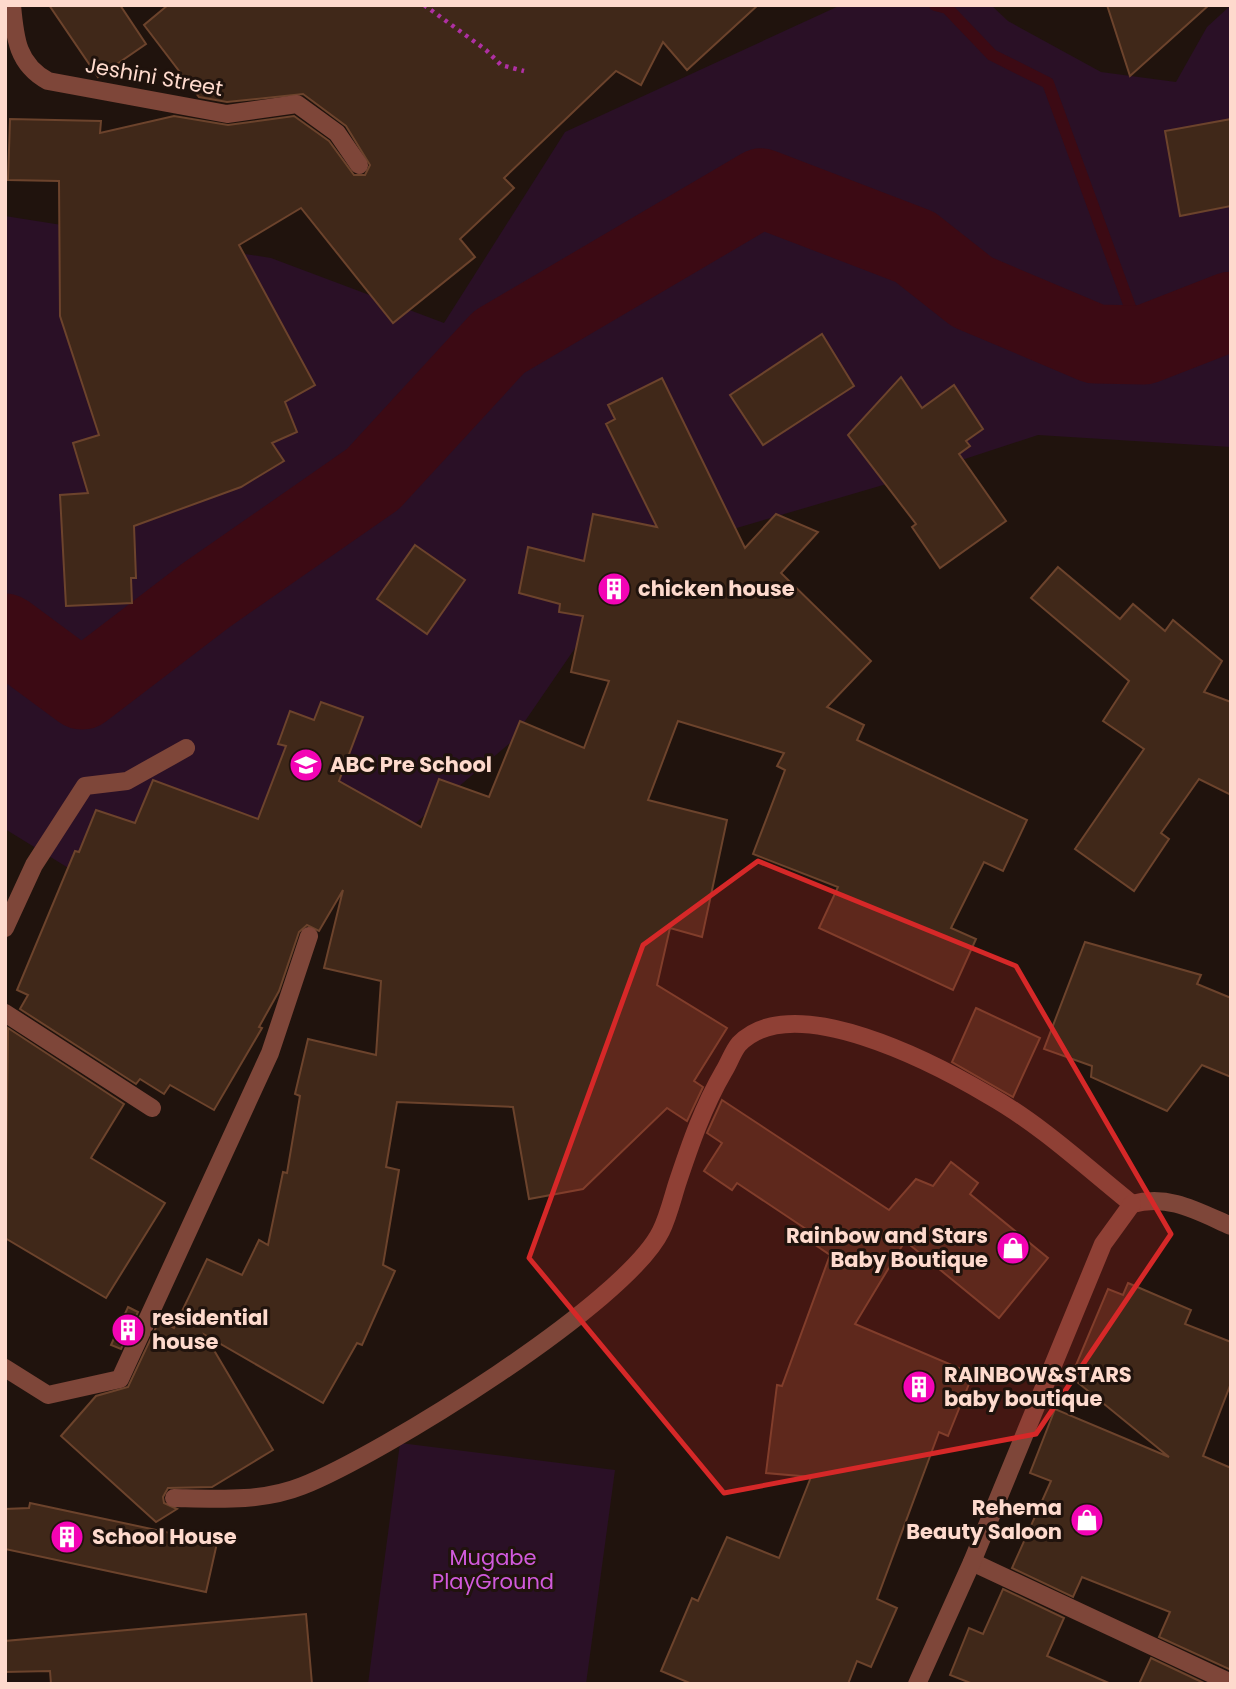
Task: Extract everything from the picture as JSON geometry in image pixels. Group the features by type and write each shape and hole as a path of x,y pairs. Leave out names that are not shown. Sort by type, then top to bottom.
{"street":[{"name":"Jeshini Street","path":"12,5 18,50 34,74 48,81 227,114 297,104 337,133 359,164"},
{"path":"5,928 34,865 85,786 127,781 187,748"},
{"path":"5,1368 48,1395 120,1379 270,1053 309,936"},
{"path":"5,1013 152,1108"},
{"path":"174,1498 239,1499 300,1487 374,1451 496,1374 570,1321 632,1269 660,1233 705,1104 739,1045 766,1027 806,1023 874,1039 990,1096 1044,1132 1132,1204"},
{"path":"917,1684 972,1562 1103,1244 1132,1204 1151,1199 1171,1200 1231,1226"},
{"path":"972,1562 1231,1683"}],"path":[{"path":"424,5 486,50 501,65 524,71"}],"highlighted area":[{"path":"758,861 1016,966 1171,1234 1036,1434 724,1493 529,1258 643,945"}],"green space":[{"path":"841,5 991,5 1008,21 1101,72 1176,82 1207,27 1231,5 1231,447 1038,435 907,478 706,537 619,584 510,743 239,973 5,829 5,216 271,258 444,323 565,132"},
{"name":"Mugabe PlayGround","path":"400,1443 615,1470 586,1684 368,1684"}],"building":[{"path":"49,5 120,5 146,44 98,77"},
{"path":"168,5 758,5 687,70 663,42 641,85 616,71 504,178 514,188 460,239 475,257 393,323 301,208 239,245 315,385 285,402 297,432 272,443 284,461 241,487 134,526 136,578 131,578 132,603 66,606 60,495 88,493 73,443 99,435 60,316 59,181 8,180 10,119 101,121 100,133 174,116 228,125 294,116 329,141 354,175 365,175 370,165 346,126 303,94 227,102 199,97 144,25"},
{"path":"1107,5 1209,5 1130,76"},
{"path":"1231,119 1231,206 1180,216 1165,131"},
{"path":"822,334 854,386 763,445 730,395"},
{"path":"901,377 922,408 954,385 983,429 966,441 970,446 959,454 1006,521 940,568 912,527 916,524 848,435"},
{"path":"662,378 745,548 776,514 818,532 781,573 871,661 827,707 864,725 857,740 1027,820 1003,871 984,862 951,928 976,939 953,990 819,928 838,887 753,854 785,770 777,766 784,753 678,721 648,800 727,820 702,937 670,928 657,985 727,1028 694,1081 703,1087 687,1121 667,1108 583,1189 529,1199 513,1107 397,1102 386,1167 399,1170 383,1265 395,1271 362,1345 357,1343 323,1403 205,1335 273,1450 212,1487 168,1488 163,1497 164,1503 177,1509 156,1522 61,1436 96,1396 128,1387 159,1321 174,1328 207,1259 242,1275 259,1240 268,1245 283,1172 287,1173 300,1096 295,1094 308,1039 376,1055 381,981 324,968 343,890 319,931 307,925 299,932 279,991 259,1027 262,1028 214,1110 170,1085 164,1094 140,1079 136,1084 20,1009 28,995 17,990 75,851 79,852 96,810 135,823 153,780 258,819 286,746 278,744 290,711 314,720 321,702 363,717 339,781 421,827 439,779 489,797 520,721 584,748 609,681 571,672 583,616 559,612 560,604 519,593 528,547 584,561 593,514 657,527 606,424 615,419 608,405"},
{"path":"415,545 465,580 427,634 377,599"},
{"path":"1058,567 1120,619 1133,604 1165,631 1173,620 1222,661 1204,692 1231,702 1231,795 1199,779 1161,833 1169,839 1134,891 1075,849 1144,749 1103,721 1129,681 1031,598"},
{"path":"1085,942 1201,975 1197,984 1231,998 1231,1077 1202,1065 1167,1111 1091,1077 1092,1066 1044,1049"},
{"path":"976,1008 1040,1038 1013,1097 952,1062"},
{"path":"8,1028 124,1104 91,1158 165,1203 106,1298 5,1238"},
{"path":"722,1100 889,1210 916,1179 933,1186 951,1162 978,1183 970,1194 1048,1258 999,1318 905,1241 855,1324 973,1374 948,1436 939,1432 877,1599 897,1608 871,1667 857,1661 848,1684 692,1684 661,1671 692,1598 698,1601 727,1537 779,1558 811,1477 766,1473 777,1385 782,1386 830,1255 802,1236 806,1229 737,1183 732,1190 704,1171 722,1143 707,1133"},
{"path":"1128,1283 1191,1310 1185,1324 1231,1342 1231,1383 1203,1456 1231,1468 1231,1670 1159,1637 1170,1612 1082,1577 1073,1597 1012,1568 1051,1481 1030,1473 1055,1409 1169,1457 1071,1377 1108,1289 1123,1295"},
{"path":"128,1307 138,1312 121,1349 111,1345"},
{"path":"30,1503 217,1543 206,1592 5,1549 5,1509 29,1508"},
{"path":"1003,1589 1064,1618 1047,1656 1111,1684 973,1684 950,1675 969,1628 983,1634"},
{"path":"306,1614 312,1684 51,1684 50,1671 5,1672 5,1641"},
{"path":"1151,1658 1206,1684 1139,1684"}],"waterway":[{"path":"935,5 947,8 992,55 1048,83 1144,345"},
{"path":"5,633 82,690 205,596 373,479 499,342 761,188 915,247 972,292 1095,344 1144,345 1231,311"}],"place":[{"name":"chicken house","path":"614,589"},
{"name":"ABC Pre School","path":"306,765"},
{"name":"Rainbow and Stars Baby Boutique","path":"1013,1248"},
{"name":"residential house","path":"128,1330"},
{"name":"RAINBOW&STARS baby boutique","path":"919,1387"},
{"name":"Rehema Beauty Saloon","path":"1087,1520"},
{"name":"School House","path":"67,1537"}]}
